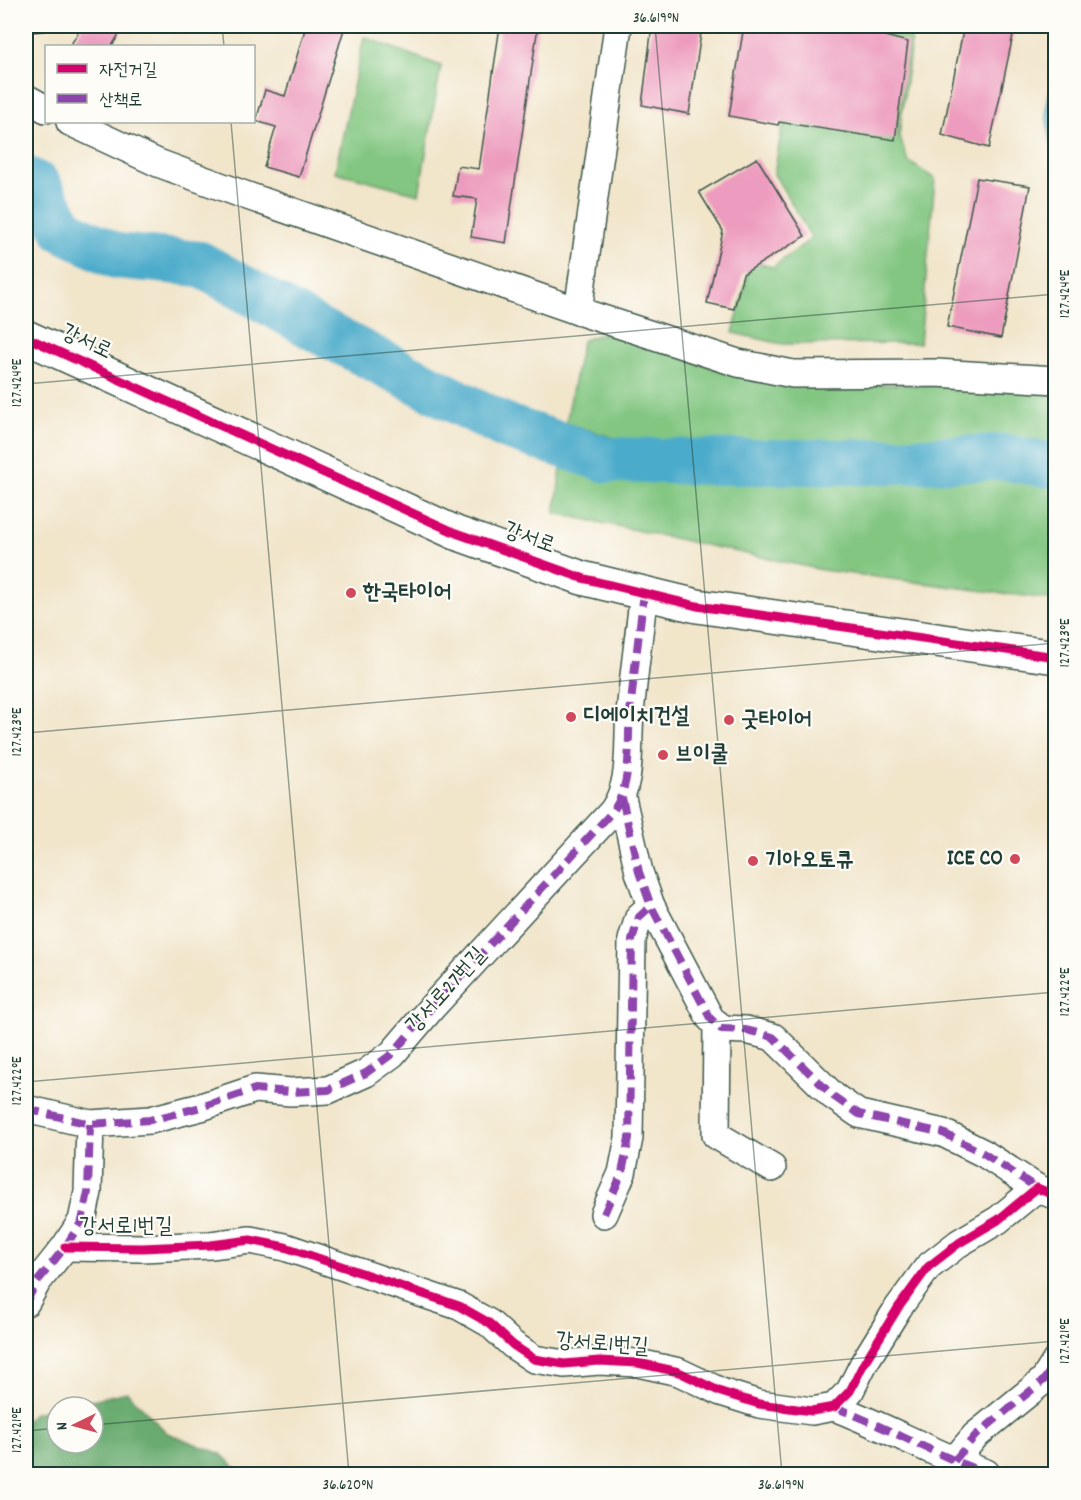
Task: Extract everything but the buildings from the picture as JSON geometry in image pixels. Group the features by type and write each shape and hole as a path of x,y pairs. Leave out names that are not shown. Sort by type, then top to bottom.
{"street":[{"path":"578,311 618,26"},
{"path":"26,98 45,108"},
{"path":"72,123 158,163 578,311 738,363 793,374 936,373 1056,380"},
{"name":"강서로","path":"26,337 456,533 582,578 697,606 1056,657"},
{"name":"강서로27번길","path":"26,1109 90,1124 150,1120 201,1107 255,1089 291,1092 328,1090 366,1072 392,1054 433,1006 613,811 622,798 628,766 630,714 644,593"},
{"path":"622,798 639,872 651,906 710,1018 721,1029 746,1030 773,1037 833,1096 859,1114 943,1133 984,1152 1046,1192 959,1243 928,1267 892,1317 850,1391 834,1407 986,1473"},
{"path":"604,1214 622,1173 629,1138 632,940 639,917 651,906"},
{"path":"717,1024 716,1135 772,1167"},
{"path":"26,1302 37,1282 82,1221 88,1192 90,1124"},
{"name":"강서로1번길","path":"65,1247 154,1248 250,1240 285,1247 459,1306 489,1323 513,1345 534,1359 564,1364 599,1361 638,1363 679,1372 721,1392 759,1404 812,1411 834,1407"},
{"path":"954,1461 975,1436 1044,1380 1056,1361"}],"green space":[{"path":"800,26 913,26 899,135 908,161 935,179 920,343 782,344 733,333 751,262 773,267 812,238 774,174"},
{"path":"364,37 441,66 419,194 335,172"},
{"path":"603,333 765,384 993,385 1055,393 1055,449 1002,439 785,446 638,445 566,423 582,341"},
{"path":"563,453 613,470 994,476 1055,487 1055,600 822,570 555,513"},
{"path":"127,1392 167,1433 221,1454 242,1474 26,1474 26,1420 34,1413 45,1411 45,1455 105,1455 105,1397"}],"water":[{"path":"1055,80 1055,159 1048,128 1047,110 1050,91"}],"waterway":[{"path":"26,179 38,185 64,230 116,256 200,264 318,330 507,427 607,460 864,462 1003,457 1056,466"}],"marked path":[{"path":"26,1109 90,1124 150,1120 201,1107 255,1089 291,1092 328,1090 366,1073 392,1054 433,1006 613,811 624,788 628,764 630,713 644,593"},
{"path":"622,798 639,872 651,906 710,1018 721,1029 746,1030 773,1037 833,1096 859,1114 943,1133 983,1153 1037,1188"},
{"path":"604,1214 622,1173 629,1138 632,940 639,917 651,906"},
{"path":"26,1302 37,1282 82,1221 88,1192 90,1124"},
{"path":"954,1461 975,1436 1044,1380 1056,1361"},
{"path":"834,1407 986,1473"}],"cycle path":[{"path":"26,337 456,533 582,578 697,606 1056,657"},
{"path":"65,1247 142,1248 211,1245 250,1240 285,1247 459,1306 489,1323 513,1345 534,1359 564,1364 599,1361 638,1363 679,1372 721,1392 759,1404 812,1411 834,1407 850,1391 864,1363 898,1308 928,1267 959,1243 998,1220 1037,1188 1056,1196"}],"place":[{"name":"한국타이어","path":"351,593"},
{"name":"디에이치건설","path":"571,717"},
{"name":"굿타이어","path":"729,720"},
{"name":"브이쿨","path":"663,755"},
{"name":"ICE CO","path":"1015,859"},
{"name":"기아오토큐","path":"753,861"}]}
